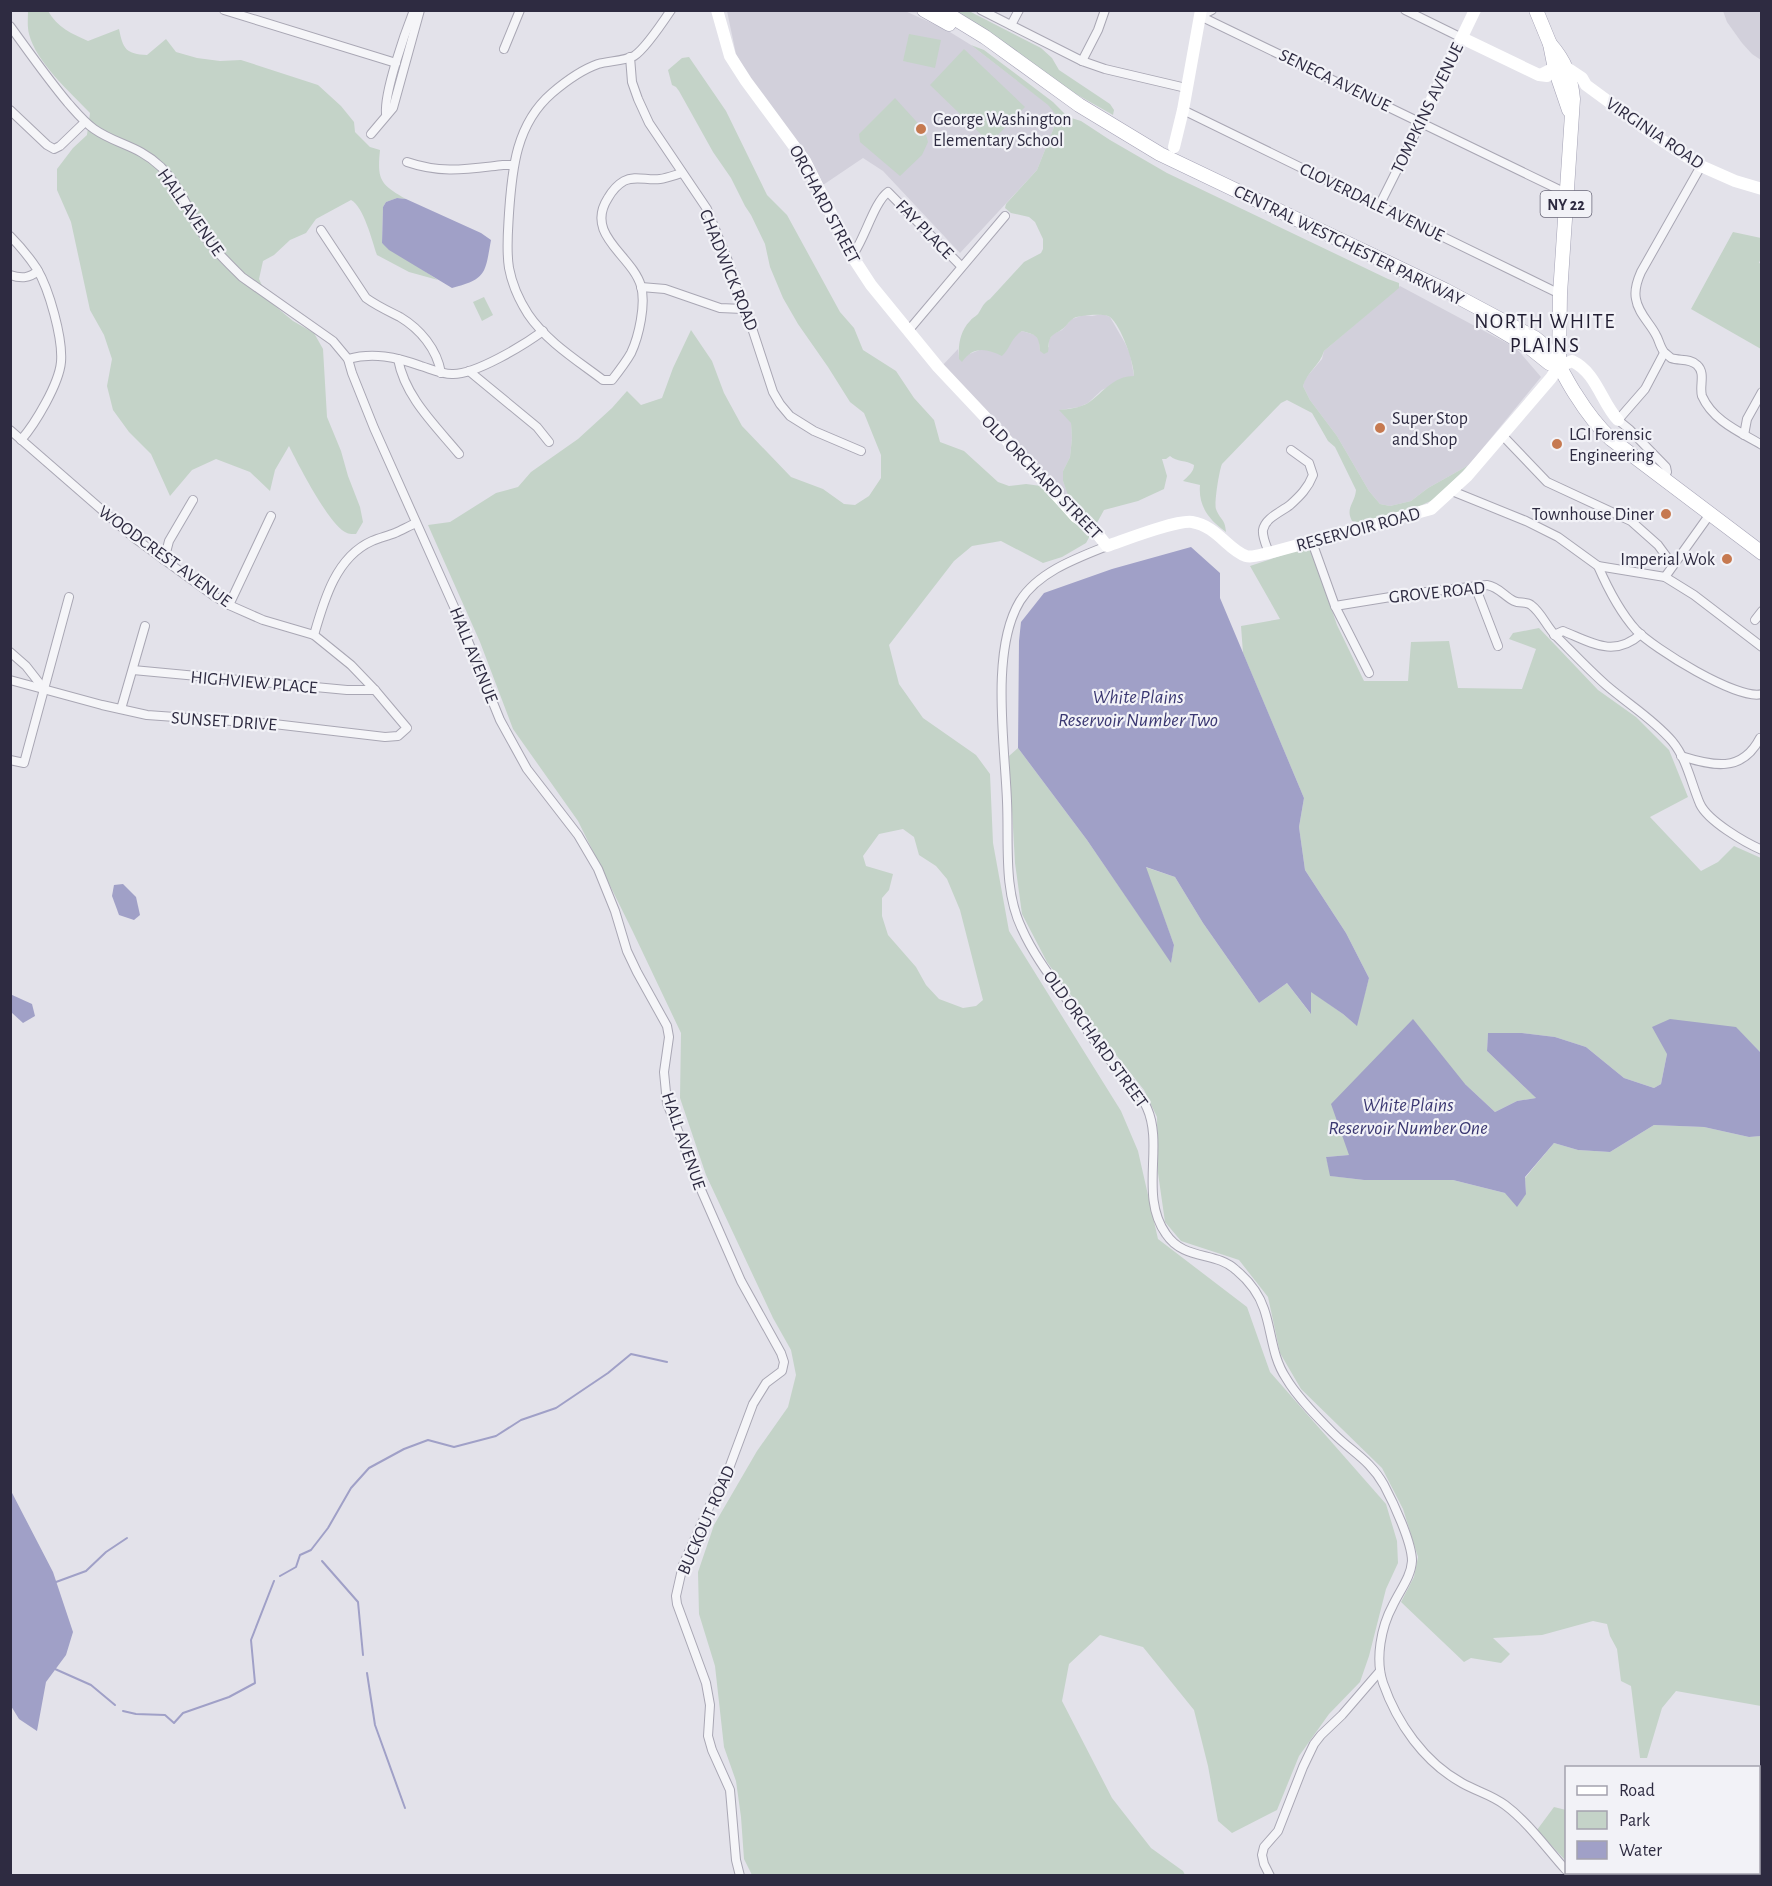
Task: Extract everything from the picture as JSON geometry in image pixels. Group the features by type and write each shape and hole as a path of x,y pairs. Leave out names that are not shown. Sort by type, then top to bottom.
{"main road":[{"name":"CENTRAL WESTCHESTER PARKWAY","path":"924,10 973,39 1081,116 1151,158 1417,285 1523,342 1549,363 1558,367"},
{"name":"CENTRAL WESTCHESTER PARKWAY","path":"941,10 985,37 1078,105 1134,139 1195,171 1425,280 1510,324 1545,345 1554,355 1558,367"},
{"name":"NY 22","path":"1536,10 1573,99 1560,294 1558,367"},
{"path":"1558,367 1602,431 1761,553"}],"street":[{"path":"224,10 396,63"},
{"path":"386,114 385,105 396,63 414,10"},
{"path":"371,134 393,108 420,10"},
{"path":"504,49 520,10"},
{"path":"671,10 640,51 630,57 598,64 582,71 550,94 528,123 513,165 507,252 508,266 520,299 530,316 543,331 603,380 612,380 631,354 637,338 643,299 639,280 606,235 602,219 603,205 622,182 631,178 658,180 682,173"},
{"name":"ORCHARD STREET","path":"717,10 730,56 805,161 852,256 871,285 908,331"},
{"path":"981,10 1082,61 1105,69 1186,88"},
{"path":"1011,25 1019,10"},
{"path":"1082,61 1098,30 1105,10"},
{"path":"1405,10 1462,38"},
{"name":"TOMPKINS AVENUE","path":"1379,206 1475,10"},
{"path":"1174,147 1205,12"},
{"name":"SENECA AVENUE","path":"1205,12 1566,193"},
{"name":"HALL AVENUE","path":"10,26 53,85 85,122 102,133 138,149 162,169 174,183 203,234 231,266 333,341 348,359 352,374 455,609 500,720 527,769 578,835 598,869 615,911 627,951 667,1026 669,1037 664,1072 667,1103 702,1192 741,1281 781,1353 784,1362 782,1371 772,1378"},
{"name":"VIRGINIA ROAD","path":"1462,38 1540,75 1548,83 1562,77 1580,85 1586,85 1701,166 1735,181 1761,189"},
{"name":"CHADWICK ROAD","path":"630,57 632,82 649,123 707,209 728,261 773,392 784,409 796,420 814,431 861,451"},
{"path":"1540,75 1562,77"},
{"path":"10,110 47,145 54,148 60,146 85,122"},
{"name":"CLOVERDALE AVENUE","path":"1183,110 1560,294"},
{"path":"407,162 446,171 513,165"},
{"path":"1701,166 1641,272 1636,286 1637,305 1664,352 1671,358 1697,364 1702,373 1701,388 1706,402 1725,424 1761,445"},
{"name":"FAY PLACE","path":"852,256 878,204 888,192 961,266"},
{"path":"908,331 1005,216"},
{"path":"321,230 366,298 406,321 426,339 440,363 441,373"},
{"path":"10,236 38,271 56,320 61,361 40,413 21,440"},
{"path":"10,275 21,278 38,271"},
{"path":"641,286 666,289 720,308 743,309"},
{"path":"348,359 372,354 398,359 441,373 461,374 522,346 543,331"},
{"name":"OLD ORCHARD STREET","path":"908,331 938,367 1076,517 1092,527 1107,546 1071,562 1033,585 1022,598 1010,623 1003,664 1002,708 1008,865 1016,915 1021,928 1044,968 1097,1045 1137,1089 1148,1109 1153,1132 1151,1167 1153,1197 1158,1217 1168,1238 1194,1254 1232,1265 1255,1290 1265,1309 1274,1353 1285,1377 1334,1435 1370,1465 1386,1489 1412,1554 1410,1574 1386,1621 1379,1658 1383,1682 1401,1721 1425,1753 1447,1773 1461,1783 1496,1798 1511,1809 1565,1868"},
{"path":"1618,420 1645,389 1664,352"},
{"path":"398,359 402,378 410,393 459,454"},
{"path":"1558,367 1572,361 1580,366 1598,386 1605,404 1618,420 1666,467 1664,480"},
{"name":"RESERVOIR ROAD","path":"1107,546 1176,524 1192,522 1216,533 1249,557 1431,509 1452,491 1551,378 1558,367"},
{"path":"469,371 537,428 549,442"},
{"path":"1744,435 1747,419 1761,392"},
{"name":"WOODCREST AVENUE","path":"10,430 133,537 229,605 263,620 314,635 351,665 375,690 405,725 407,728 405,731"},
{"path":"1502,435 1547,482 1631,521 1658,545 1669,571 1694,595 1761,647"},
{"path":"1269,553 1263,529 1268,520 1305,490 1312,475 1309,463 1291,450"},
{"path":"1452,491 1526,521 1557,537 1598,566 1618,607 1641,634 1685,666 1706,677 1749,695 1761,694"},
{"path":"164,560 169,541 193,500"},
{"path":"1669,571 1710,514"},
{"path":"229,605 271,516"},
{"path":"314,635 330,587 350,557 372,541 416,523"},
{"path":"1312,542 1335,606 1369,673"},
{"path":"1598,566 1669,571"},
{"path":"1475,586 1498,646"},
{"name":"GROVE ROAD","path":"1335,606 1475,586 1494,586 1512,600 1533,606 1554,635 1606,685 1636,707 1671,740 1681,756 1701,806 1720,823 1761,850"},
{"path":"10,760 24,763 69,597"},
{"path":"1755,620 1761,611"},
{"path":"122,710 145,626"},
{"path":"1554,635 1563,631 1592,644 1615,648 1630,643 1641,634"},
{"path":"10,652 26,666 44,689"},
{"name":"HIGHVIEW PLACE","path":"134,670 340,689 375,690"},
{"name":"SUNSET DRIVE","path":"10,680 147,715 274,724 385,737 398,736 405,731"},
{"path":"1681,756 1703,763 1719,765 1732,763 1752,752 1760,738"},
{"name":"BUCKOUT ROAD","path":"740,1875 736,1860 730,1790 708,1736 710,1706 706,1683 676,1596 683,1565 728,1471 753,1404 760,1390 772,1378"},
{"path":"1270,1875 1262,1855 1264,1848 1278,1831 1314,1744 1380,1671"}],"shaded area":[{"name":"George Washington Elementary School","path":"727,11 905,11 945,29 971,45 1049,105 1058,117 1037,170 960,253 883,171 863,158 823,185 749,78 736,54"},
{"path":"1723,11 1761,11 1761,60 1742,43 1727,22"},
{"path":"1400,286 1516,348 1541,377 1469,465 1428,488 1411,501 1390,506 1380,504 1369,491 1337,436 1310,400 1303,386 1305,379 1322,359 1324,351"},
{"path":"1103,314 1110,317 1125,343 1130,354 1134,376 1102,390 1088,403 1060,410 1071,422 1070,457 1063,471 1063,481 1070,498 1056,492 941,367 958,349 959,358 1013,337 1022,331 1035,335 1039,340 1040,351 1049,347 1049,340 1053,334 1062,330 1072,319 1084,315"}],"green space":[{"path":"28,11 48,11 60,26 88,41 119,29 124,46 130,52 147,55 166,39 176,52 220,61 241,60 318,85 341,106 354,122 355,132 370,147 380,150 379,168 382,180 406,199 397,198 386,202 383,207 382,243 438,280 409,272 377,255 364,217 351,200 316,219 306,233 290,240 274,255 263,261 259,279 269,301 293,321 314,333 323,349 327,417 341,451 363,522 356,534 347,533 332,519 315,494 289,446 275,470 270,491 250,472 216,459 192,470 170,496 151,454 129,432 113,410 107,386 112,359 104,335 90,310 71,222 57,190 57,169 73,148 87,135 90,113 46,66 39,55 29,34"},
{"path":"949,11 969,11 1041,48 1052,58 1059,70 1110,104 1114,110 1113,115 1076,94"},
{"path":"909,34 941,40 935,68 903,61"},
{"path":"971,45 984,50 1053,102 1068,117 1081,121 1167,173 1399,283 1399,288 1324,351 1303,386 1310,400 1337,436 1369,491 1380,504 1390,506 1411,501 1428,488 1469,465 1435,499 1400,515 1352,521 1350,509 1356,490 1335,447 1328,441 1312,413 1287,400 1281,403 1222,464 1217,487 1216,509 1225,524 1226,532 1214,523 1206,512 1201,500 1200,485 1183,481 1192,472 1194,465 1170,456 1162,459 1167,476 1164,489 1138,501 1104,510 1086,543 1062,557 1043,563 1001,541 972,546 954,561 889,645 899,684 923,718 976,755 990,774 993,843 1009,931 1121,1111 1138,1151 1158,1239 1247,1307 1270,1372 1386,1504 1397,1541 1398,1563 1386,1589 1360,1682 1329,1714 1299,1756 1277,1810 1232,1833 1218,1821 1208,1766 1194,1710 1143,1647 1100,1635 1069,1664 1062,1701 1112,1798 1151,1848 1183,1871 1185,1875 752,1875 744,1859 736,1781 724,1747 715,1666 699,1614 698,1572 714,1525 757,1451 788,1407 796,1375 791,1350 773,1318 706,1175 680,1098 681,1033 578,821 513,729 480,642 428,525 450,522 496,493 518,487 531,472 578,439 627,391 641,405 662,398 691,330 712,361 724,393 742,426 791,477 823,489 844,504 855,505 869,496 881,478 881,455 864,413 850,402 798,324 783,298 770,267 765,244 751,215 679,91 672,85 668,70 682,58 689,57 726,111 767,195 787,215 840,312 854,328 863,350 896,371 914,398 934,420 940,442 964,451 998,482 1009,486 1026,484 1041,486 1069,498 1063,481 1063,471 1070,457 1071,423 1059,410 1085,405 1114,382 1134,376 1126,345 1114,322 1110,317 1103,315 1074,318 1052,336 1048,352 1044,354 1040,351 1036,336 1022,331 1002,356 991,351 980,350 971,353 962,362 959,359 960,338 967,325 1024,262 1041,253 1043,249 1043,239 1035,222 1029,217 1011,213 1005,208 1006,204 1037,170 1058,117 1048,105","holes":["903,829 914,837 919,855 936,866 947,879 960,910 983,1000 976,1006 963,1008 939,999 926,985 916,967 888,935 882,916 882,898 889,890 893,874 866,866 863,856 879,834"]},
{"path":"964,49 1025,107 990,143 930,85"},
{"path":"895,98 925,131 928,142 922,155 900,176 860,142 859,134"},
{"path":"1733,232 1761,238 1759,263 1762,264 1761,349 1691,309"},
{"path":"484,297 493,315 482,321 473,302"},
{"path":"1310,546 1337,625 1364,681 1408,681 1411,642 1449,641 1458,688 1522,689 1536,649 1509,639 1513,633 1539,628 1598,690 1636,717 1669,750 1688,797 1650,817 1701,871 1718,862 1734,846 1761,858 1761,1053 1735,1027 1667,1054 1661,1084 1654,1088 1624,1078 1586,1047 1555,1037 1522,1033 1488,1033 1487,1051 1536,1098 1517,1101 1495,1112 1465,1084 1349,1155 1326,1157 1331,1176 1364,1180 1453,1180 1505,1193 1526,1194 1525,1178 1554,1143 1578,1150 1610,1152 1654,1125 1704,1127 1749,1137 1761,1136 1761,1706 1676,1691 1662,1708 1647,1758 1640,1758 1631,1686 1621,1681 1617,1649 1607,1624 1593,1621 1542,1635 1493,1638 1510,1654 1501,1663 1471,1658 1464,1662 1401,1602 1414,1577 1418,1557 1403,1509 1382,1468 1301,1389 1280,1353 1268,1297 1239,1260 1181,1241 1165,1222 1158,1173 1157,1117 1144,1090 1097,1031 1047,962 1022,914 1015,863 1009,756 1018,748 1087,840 1171,962 1174,945 1145,867 1175,877 1203,923 1259,1003 1287,983 1310,1013 1311,991 1356,1025 1369,978 1346,933 1305,870 1299,827 1304,798 1243,653 1241,626 1280,619 1250,566"},
{"path":"1554,1807 1565,1810 1565,1860 1537,1830"},
{"path":"1761,1808 1761,1875 1580,1876 1578,1874 1760,1874"}],"water":[{"path":"397,198 406,199 481,233 491,240 485,267 478,278 452,288 389,250 382,243 383,207 386,202"},
{"name":"White Plains Reservoir Number Two","path":"1191,547 1220,573 1220,598 1304,798 1299,827 1305,870 1346,933 1369,978 1357,1026 1311,992 1311,1014 1287,983 1259,1003 1203,923 1175,877 1146,867 1174,945 1171,963 1087,840 1018,748 1021,622 1044,593 1112,569"},
{"path":"123,884 136,897 140,915 134,920 119,915 112,896 114,885"},
{"path":"10,994 32,1004 35,1016 23,1023 11,1012"},
{"name":"White Plains Reservoir Number One","path":"1413,1019 1465,1084 1495,1112 1517,1101 1536,1098 1487,1051 1488,1033 1522,1033 1555,1037 1586,1047 1624,1078 1654,1088 1661,1084 1667,1054 1652,1027 1670,1019 1736,1027 1761,1053 1761,1136 1749,1137 1704,1127 1654,1125 1610,1152 1578,1150 1554,1143 1525,1177 1526,1194 1517,1207 1505,1193 1453,1180 1364,1180 1330,1176 1326,1157 1349,1155 1331,1104"},
{"path":"10,1489 53,1572 73,1632 66,1655 46,1682 37,1731 19,1719 11,1706"}],"waterway":[{"path":"280,1576 296,1567 300,1555 311,1550 328,1528 351,1488 369,1468 404,1449 428,1440 454,1447 496,1436 521,1420 556,1408 608,1373 631,1354 667,1362"},
{"path":"56,1582 86,1571 106,1552 127,1538"},
{"path":"322,1561 358,1602 363,1655"},
{"path":"123,1711 165,1715 174,1723 183,1713 229,1697 255,1683 251,1640 274,1581"},
{"path":"55,1669 91,1685 115,1705"},
{"path":"367,1673 375,1725 405,1808"}],"place":[{"name":"George Washington Elementary School","path":"921,129"},
{"name":"Super Stop and Shop","path":"1380,428"},
{"name":"LGI Forensic Engineering","path":"1557,444"},
{"name":"Townhouse Diner","path":"1666,514"},
{"name":"Imperial Wok","path":"1727,559"}],"district":[{"name":"NORTH WHITE PLAINS","path":"1545,333"}]}
